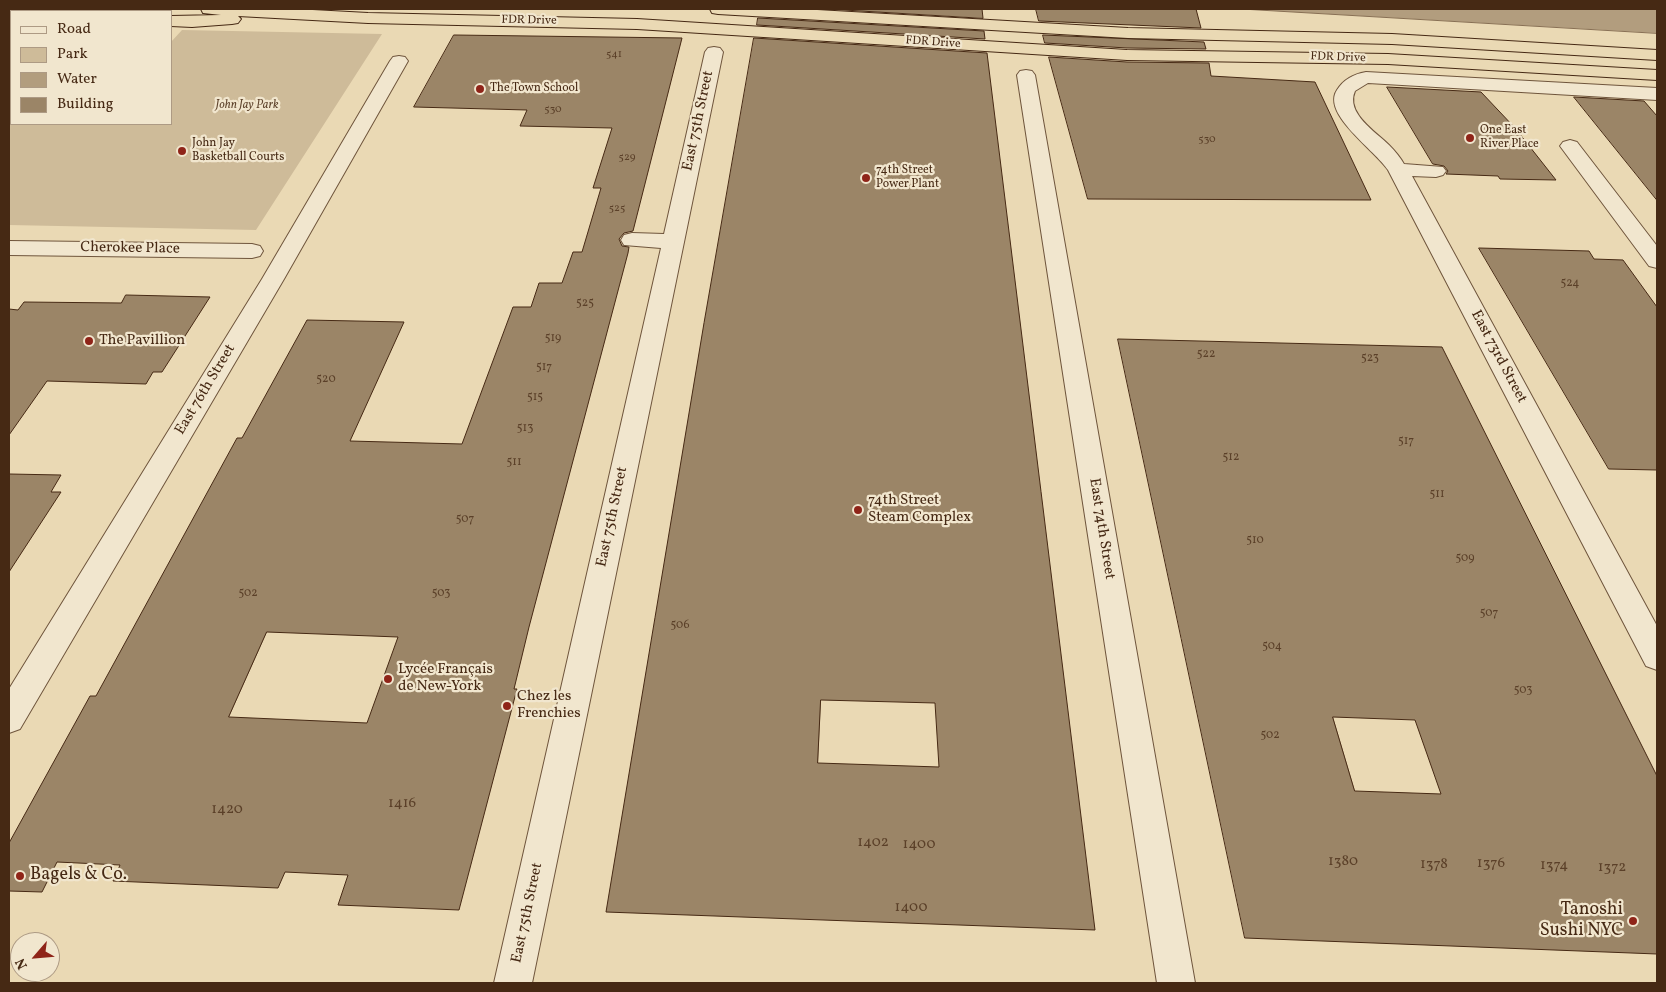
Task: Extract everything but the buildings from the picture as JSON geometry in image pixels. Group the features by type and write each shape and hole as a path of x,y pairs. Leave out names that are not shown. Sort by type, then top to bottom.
{"highway":[{"name":"FDR Drive","path":"209,9 285,14 637,24 1038,50 1205,56 1388,59 1657,75"},
{"name":"FDR Drive","path":"718,9 1118,33 1392,39 1657,55"},
{"path":"172,21 192,22 285,14"},
{"path":"1205,56 1271,70 1366,77"}],"street":[{"name":"East 75th Street","path":"513,983 714,52"},
{"name":"East 76th Street","path":"9,718 273,279 399,61"},
{"name":"East 74th Street","path":"1026,75 1176,983"},
{"name":"FDR Drive","path":"1366,77 1657,94"},
{"name":"East 73rd Street","path":"1366,77 1353,84 1344,92 1342,98 1344,107 1356,125 1383,150 1398,170 1657,656"},
{"path":"1570,146 1657,261"},
{"path":"1398,170 1436,171"},
{"path":"632,240 672,242"},
{"name":"Cherokee Place","path":"9,248 252,251"}],"green space":[{"name":"John Jay Park","path":"182,30 382,34 256,230 9,225 9,74 10,125 172,125 172,41"}],"water":[{"path":"1242,9 1657,9 1657,33"}],"place":[{"name":"The Town School","path":"480,89"},
{"name":"One East River Place","path":"1470,138"},
{"name":"John Jay Basketball Courts","path":"182,151"},
{"name":"74th Street Power Plant","path":"866,178"},
{"name":"The Pavillion","path":"89,341"},
{"name":"74th Street Steam Complex","path":"858,510"},
{"name":"Lycée Français de New-York","path":"388,679"},
{"name":"Chez les Frenchies","path":"507,706"},
{"name":"Bagels & Co.","path":"20,876"},
{"name":"Tanoshi Sushi NYC","path":"1633,921"}]}
